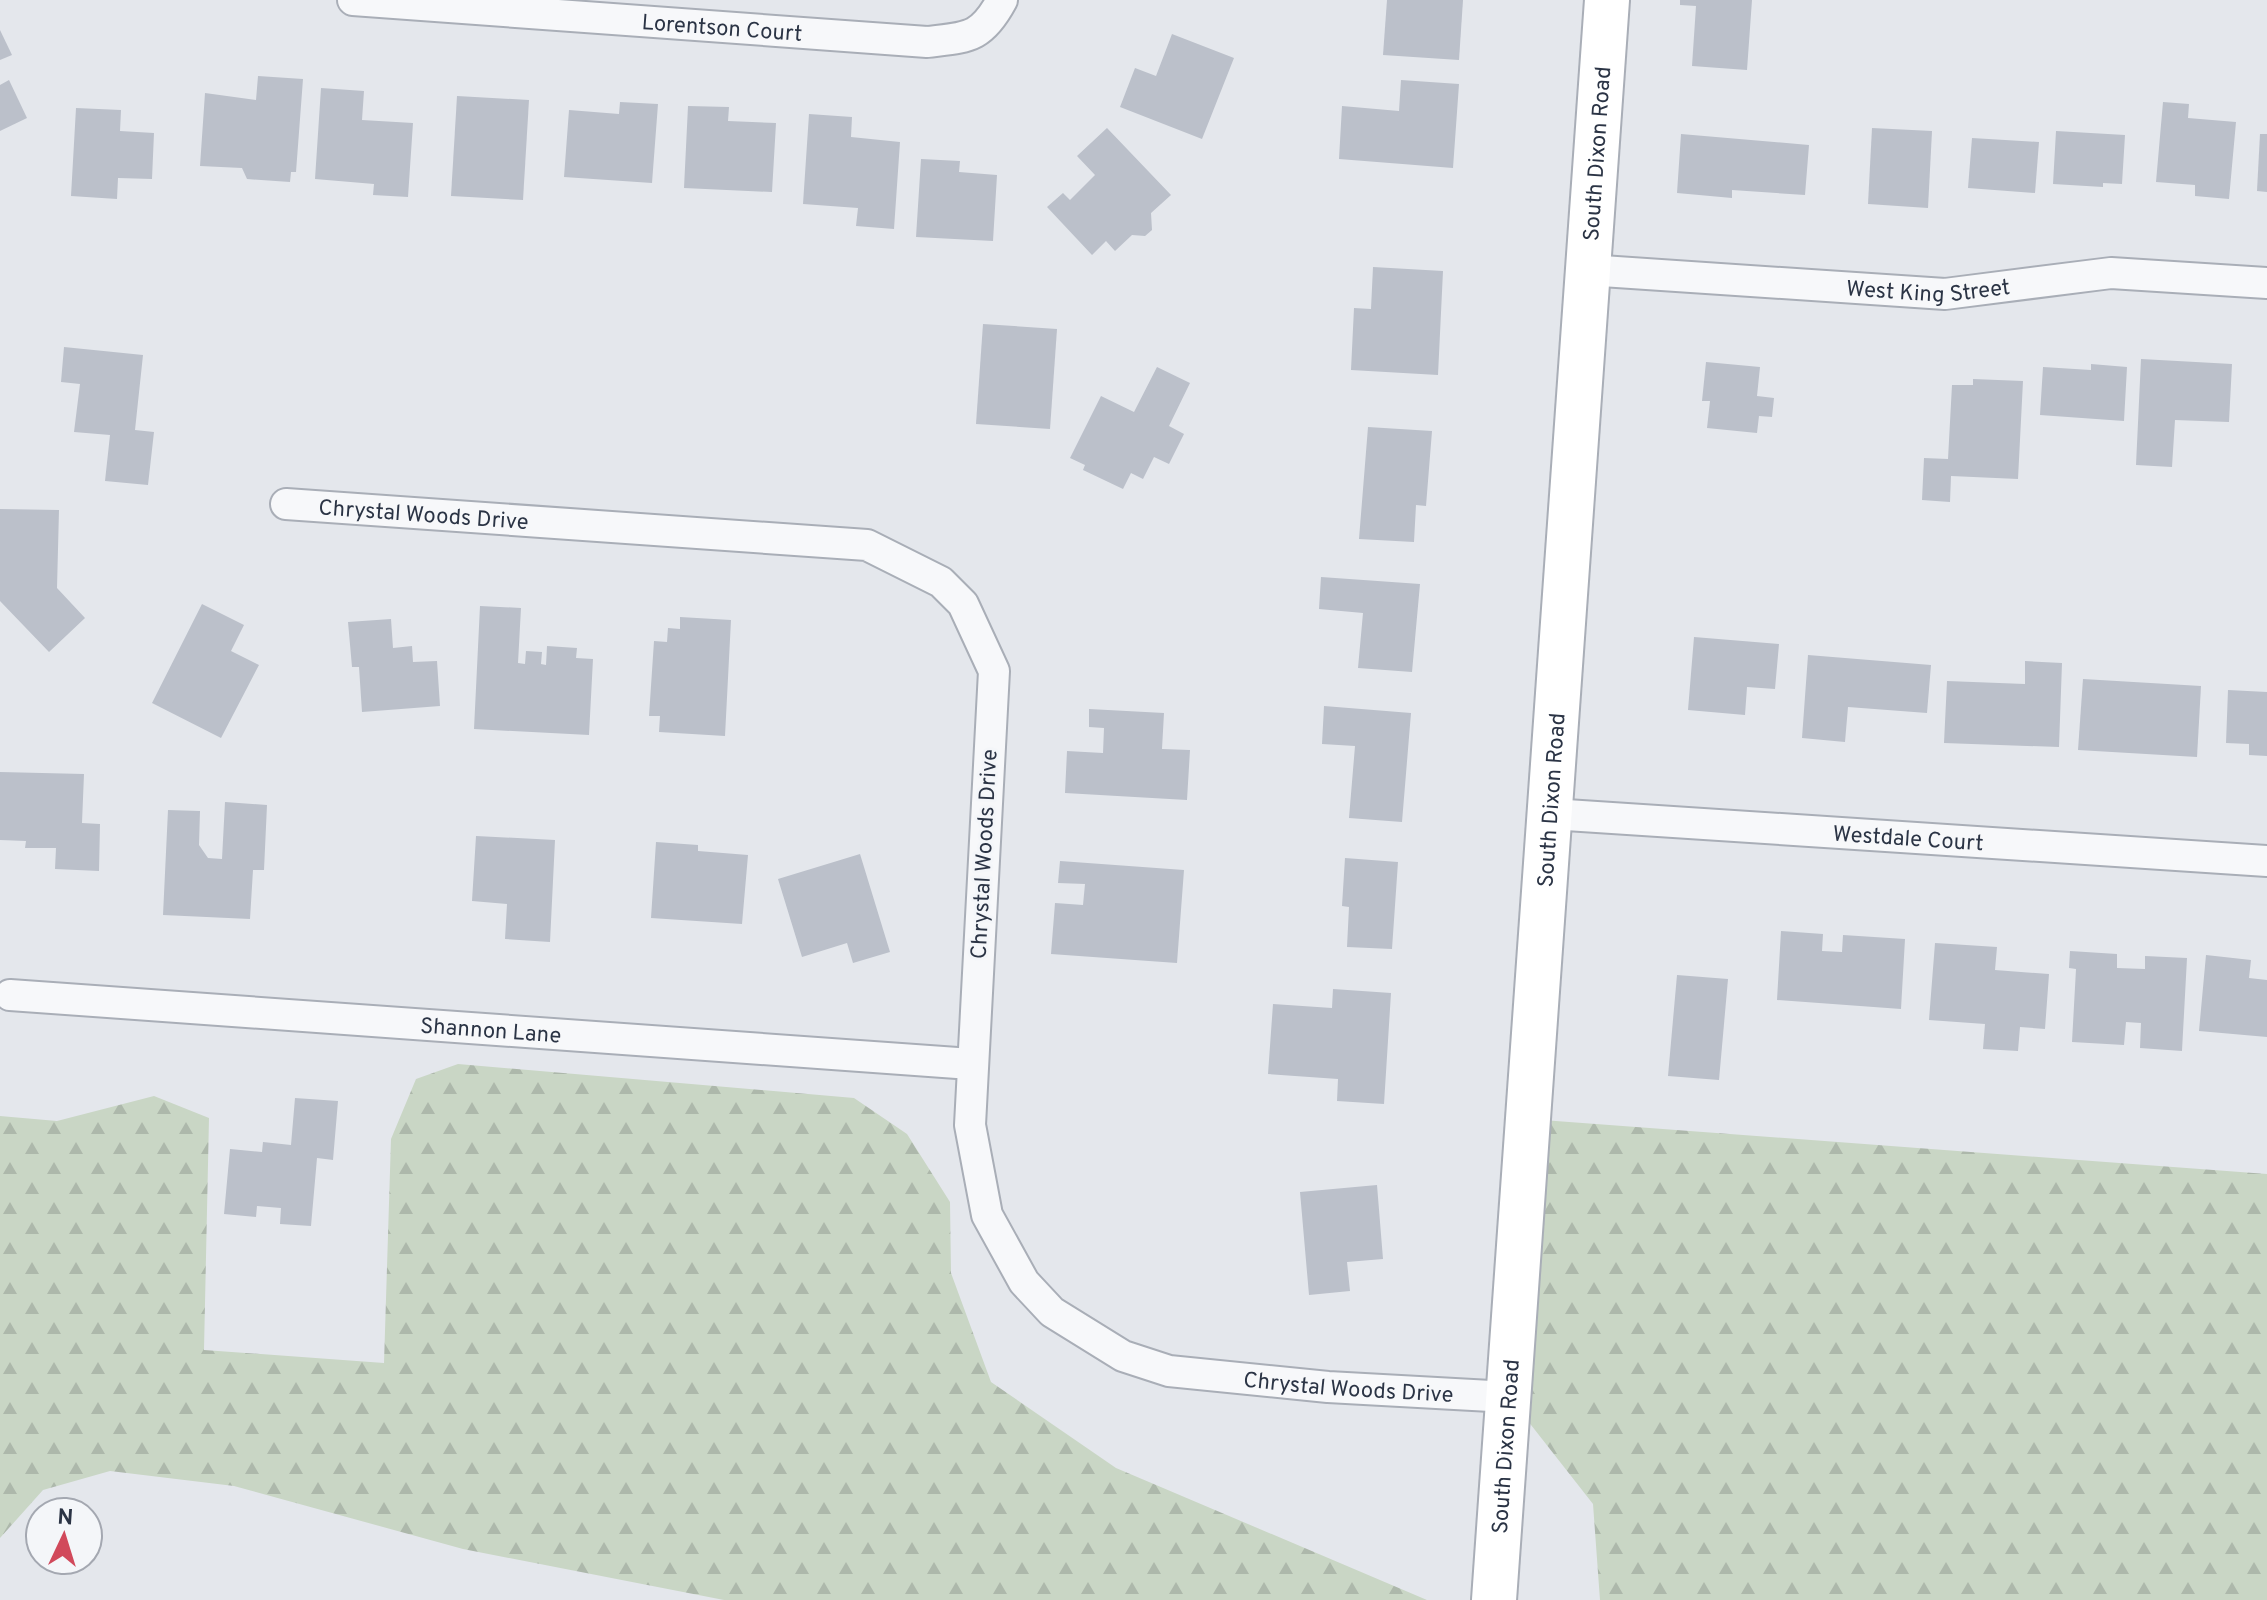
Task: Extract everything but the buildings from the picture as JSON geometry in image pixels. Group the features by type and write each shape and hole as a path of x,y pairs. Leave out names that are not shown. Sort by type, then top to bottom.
{"main road":[{"name":"South Dixon Road","path":"1494,1600 1607,0"}],"street":[{"name":"Lorentson Court","path":"353,0 927,42 971,37 996,11"},
{"name":"West King Street","path":"1587,270 1945,294 2111,273 2267,283"},
{"name":"Chrystal Woods Drive","path":"286,504 867,545 941,582 963,604 994,671 970,1125 987,1215 1024,1282 1052,1312 1111,1349 1169,1371 1328,1387 1509,1397"},
{"name":"Westdale Court","path":"1551,814 2267,861"},
{"name":"Shannon Lane","path":"10,995 971,1064"}],"green space":[{"path":"458,1064 854,1098 907,1134 950,1202 951,1273 991,1382 1116,1468 1427,1600 724,1600 463,1549 234,1486 110,1471 43,1490 38,1496 24,1496 24,1511 0,1538 0,1116 57,1121 154,1096 209,1118 204,1350 384,1363 391,1139 416,1079"},
{"path":"1529,1119 2267,1174 2267,1600 1600,1600 1593,1504 1509,1397"}]}
